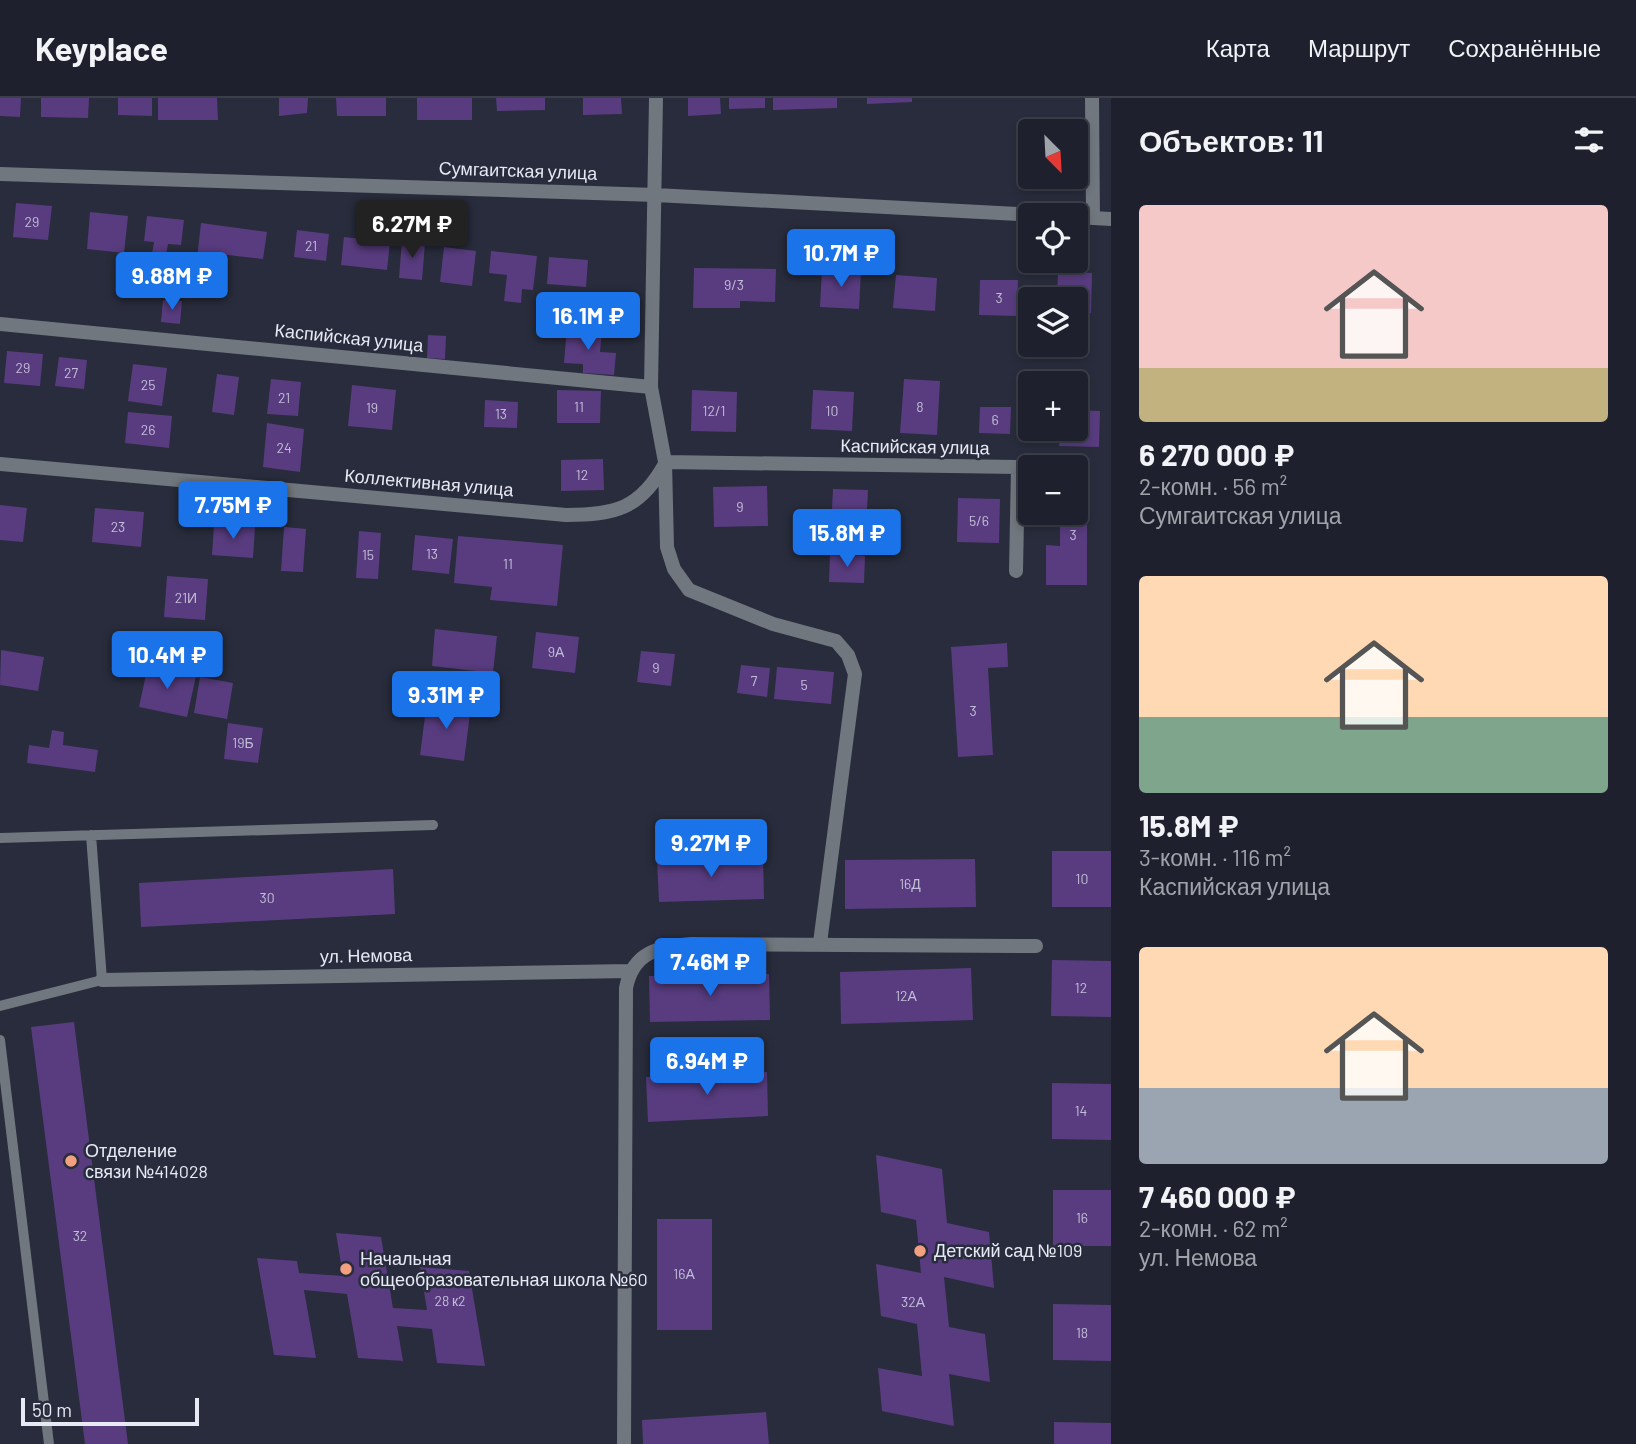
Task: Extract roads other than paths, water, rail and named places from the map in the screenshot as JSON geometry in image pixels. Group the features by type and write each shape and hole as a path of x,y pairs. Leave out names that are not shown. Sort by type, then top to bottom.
{"street":[{"path":"656,98 652,387 665,463 667,547 674,569 689,590 773,624 836,641 853,664 855,674 820,943"},
{"path":"1093,98 1093,218"},
{"name":"Сумгаитская улица","path":"0,174 656,195 1018,214"},
{"path":"1088,218 1111,219"},
{"name":"Каспийская улица","path":"0,324 652,387"},
{"name":"Каспийская улица","path":"665,463 1018,467 1016,571"},
{"name":"Коллективная улица","path":"0,464 593,515 621,510 636,501 658,477 665,463"},
{"path":"624,1444 626,988 629,971 647,955 672,946 820,943 1036,946"},
{"name":"ул. Немова","path":"102,981 629,971"}],"lane":[{"path":"0,838 433,825"},
{"path":"0,1006 102,981 91,835"},
{"path":"0,1040 49,1444"}],"place":[{"name":"Отделение связи №414028","path":"71,1161"},
{"name":"Детский сад №109","path":"920,1251"},
{"name":"Начальная общеобразовательная школа №60","path":"346,1269"}]}
